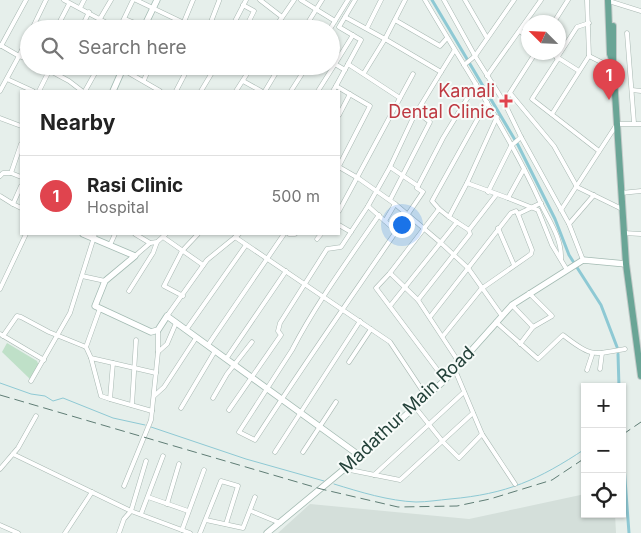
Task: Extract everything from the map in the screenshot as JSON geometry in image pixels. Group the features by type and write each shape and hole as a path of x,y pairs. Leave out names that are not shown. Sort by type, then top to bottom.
{"main road":[{"path":"610,1 615,54 613,65 626,264 641,376"}],"street":[{"path":"0,91 19,56 1,46 26,0"},
{"path":"36,20 45,2 38,0"},
{"path":"64,0 106,20"},
{"path":"80,8 84,0"},
{"path":"101,17 111,0"},
{"path":"129,20 125,18 135,0 178,20"},
{"path":"149,20 156,0"},
{"path":"185,20 193,0"},
{"path":"236,20 246,0"},
{"path":"260,0 282,18 294,0"},
{"path":"301,0 333,20"},
{"path":"310,20 322,0"},
{"path":"336,20 348,0"},
{"path":"340,26 355,0"},
{"path":"367,28 381,0"},
{"path":"364,73 385,39 405,0"},
{"path":"424,0 454,51 467,62 486,102 516,141 569,224 581,261 626,264"},
{"path":"444,0 474,56 504,102 524,169 560,242 561,259"},
{"path":"465,0 487,38"},
{"path":"467,62 474,56 513,2 507,0"},
{"path":"487,76 541,0"},
{"path":"558,15 568,0"},
{"path":"552,114 589,56 587,0"},
{"path":"213,20 219,1"},
{"path":"610,1 641,11"},
{"path":"61,20 69,4"},
{"path":"243,6 254,11 250,20"},
{"path":"85,20 89,12"},
{"path":"346,17 441,72"},
{"path":"395,20 440,46 446,38"},
{"path":"566,44 577,27 589,23"},
{"path":"334,90 360,40 340,28"},
{"path":"627,33 634,123"},
{"path":"340,53 353,35"},
{"path":"229,410 281,335 278,331 280,323 303,285 328,249 341,247 368,206 417,112 454,51"},
{"path":"589,56 613,65"},
{"path":"504,102 531,60"},
{"path":"556,60 532,99 599,151"},
{"path":"560,60 579,71"},
{"path":"348,64 400,98"},
{"path":"340,67 345,70"},
{"path":"340,209 413,74"},
{"path":"40,90 47,75"},
{"path":"59,75 82,90"},
{"path":"84,90 93,75"},
{"path":"113,90 120,75"},
{"path":"135,75 159,90"},
{"path":"144,80 146,75"},
{"path":"177,90 185,75"},
{"path":"202,90 211,75"},
{"path":"237,90 246,75"},
{"path":"264,90 274,75"},
{"path":"292,90 301,75"},
{"path":"319,90 326,75"},
{"path":"7,79 31,90"},
{"path":"243,80 261,90"},
{"path":"418,186 443,138 476,84"},
{"path":"336,86 370,106 340,165"},
{"path":"632,90 641,91"},
{"path":"510,93 554,146 577,186 622,209"},
{"path":"340,113 350,94"},
{"path":"469,230 449,217 432,201 486,102"},
{"path":"390,200 430,122 417,112"},
{"path":"0,118 20,126"},
{"path":"449,217 497,118"},
{"path":"560,210 617,124 641,124"},
{"path":"488,192 516,141"},
{"path":"11,173 20,147"},
{"path":"379,215 323,296 298,336 292,350 266,387 239,432 255,440 281,398 314,353 423,192 404,175 390,167"},
{"path":"340,168 390,200 441,243 468,268 481,289 502,316"},
{"path":"508,198 524,169"},
{"path":"0,176 3,173 11,173 20,177"},
{"path":"466,183 538,210 561,259 568,269"},
{"path":"13,204 20,188"},
{"path":"621,193 641,191"},
{"path":"418,300 470,234 469,230 496,195"},
{"path":"569,224 594,195"},
{"path":"0,196 20,208"},
{"path":"518,214 541,203"},
{"path":"385,221 395,204"},
{"path":"368,206 396,231"},
{"path":"440,209 376,288 445,380"},
{"path":"430,317 498,228 511,213 514,211 518,214 532,252 481,289 443,336"},
{"path":"390,306 457,222"},
{"path":"340,226 351,232"},
{"path":"498,228 514,265"},
{"path":"624,233 641,234"},
{"path":"0,289 26,235"},
{"path":"110,245 115,235"},
{"path":"135,235 150,243"},
{"path":"129,291 157,242 164,235 203,266"},
{"path":"183,296 164,286 182,251 197,235"},
{"path":"124,486 151,420 158,352 158,330 203,266 216,252 237,235 303,285 323,296 390,342 426,396"},
{"path":"208,345 283,235"},
{"path":"317,239 320,235"},
{"path":"31,381 70,313 94,236 135,256"},
{"path":"157,242 150,243 105,281 96,306 151,332 158,330"},
{"path":"186,330 246,245"},
{"name":"Madathur Main Road","path":"267,533 416,407 455,370 512,305 581,261"},
{"path":"226,359 286,271"},
{"path":"390,273 418,300 460,364"},
{"path":"82,276 105,281"},
{"path":"520,344 533,327 552,316 529,293"},
{"path":"512,305 533,327"},
{"path":"86,347 100,308"},
{"path":"44,360 2,335 18,316 86,347 91,358 101,396 152,411"},
{"path":"168,316 360,456"},
{"path":"275,452 360,321"},
{"path":"496,322 538,359 563,335 579,348 592,355 625,349"},
{"path":"158,352 167,344 176,323"},
{"path":"349,362 371,329"},
{"path":"154,396 164,387 196,338"},
{"path":"132,405 136,340"},
{"path":"213,398 252,342"},
{"path":"181,408 215,350"},
{"path":"600,369 602,354"},
{"path":"587,370 592,355"},
{"path":"91,358 156,373"},
{"path":"110,399 113,363"},
{"path":"455,370 482,434 515,484"},
{"path":"374,474 464,392"},
{"path":"303,452 336,402"},
{"path":"416,407 443,442 459,458 482,434"},
{"path":"345,468 355,472 400,480 472,413"},
{"path":"0,469 28,434 36,416"},
{"path":"13,454 130,511 190,533"},
{"path":"141,514 163,456"},
{"path":"119,533 124,519 130,511 146,461"},
{"path":"167,504 179,464"},
{"path":"182,530 204,470"},
{"path":"200,533 221,480 238,486 226,524"},
{"path":"65,533 92,492"},
{"path":"148,497 188,511"},
{"path":"206,520 243,528 255,498"},
{"path":"251,512 280,522"},
{"path":"0,525 18,533"}],"shaded area":[{"path":"581,495 581,518 615,518 616,533 278,533 310,504 469,519"}],"green space":[{"path":"7,343 37,361 39,366 30,379 2,352"}],"waterway":[{"path":"432,0 518,145 555,219 569,255 601,305 617,347"},
{"path":"618,354 619,383"},
{"path":"0,383 31,394 45,396 53,401 63,398 113,418 145,425"},
{"path":"151,427 246,459 324,481"},
{"path":"334,484 395,500 424,502 470,497 521,484 552,469 581,452"},
{"path":"625,473 629,533"}],"railway":[{"path":"0,395 321,489 398,507 457,506 490,499 552,480 581,461"},
{"path":"626,432 641,422"}],"place":[{"name":"Rasi Clinic","path":"609,100"},
{"name":"Kamali Dental Clinic","path":"506,101"}]}
